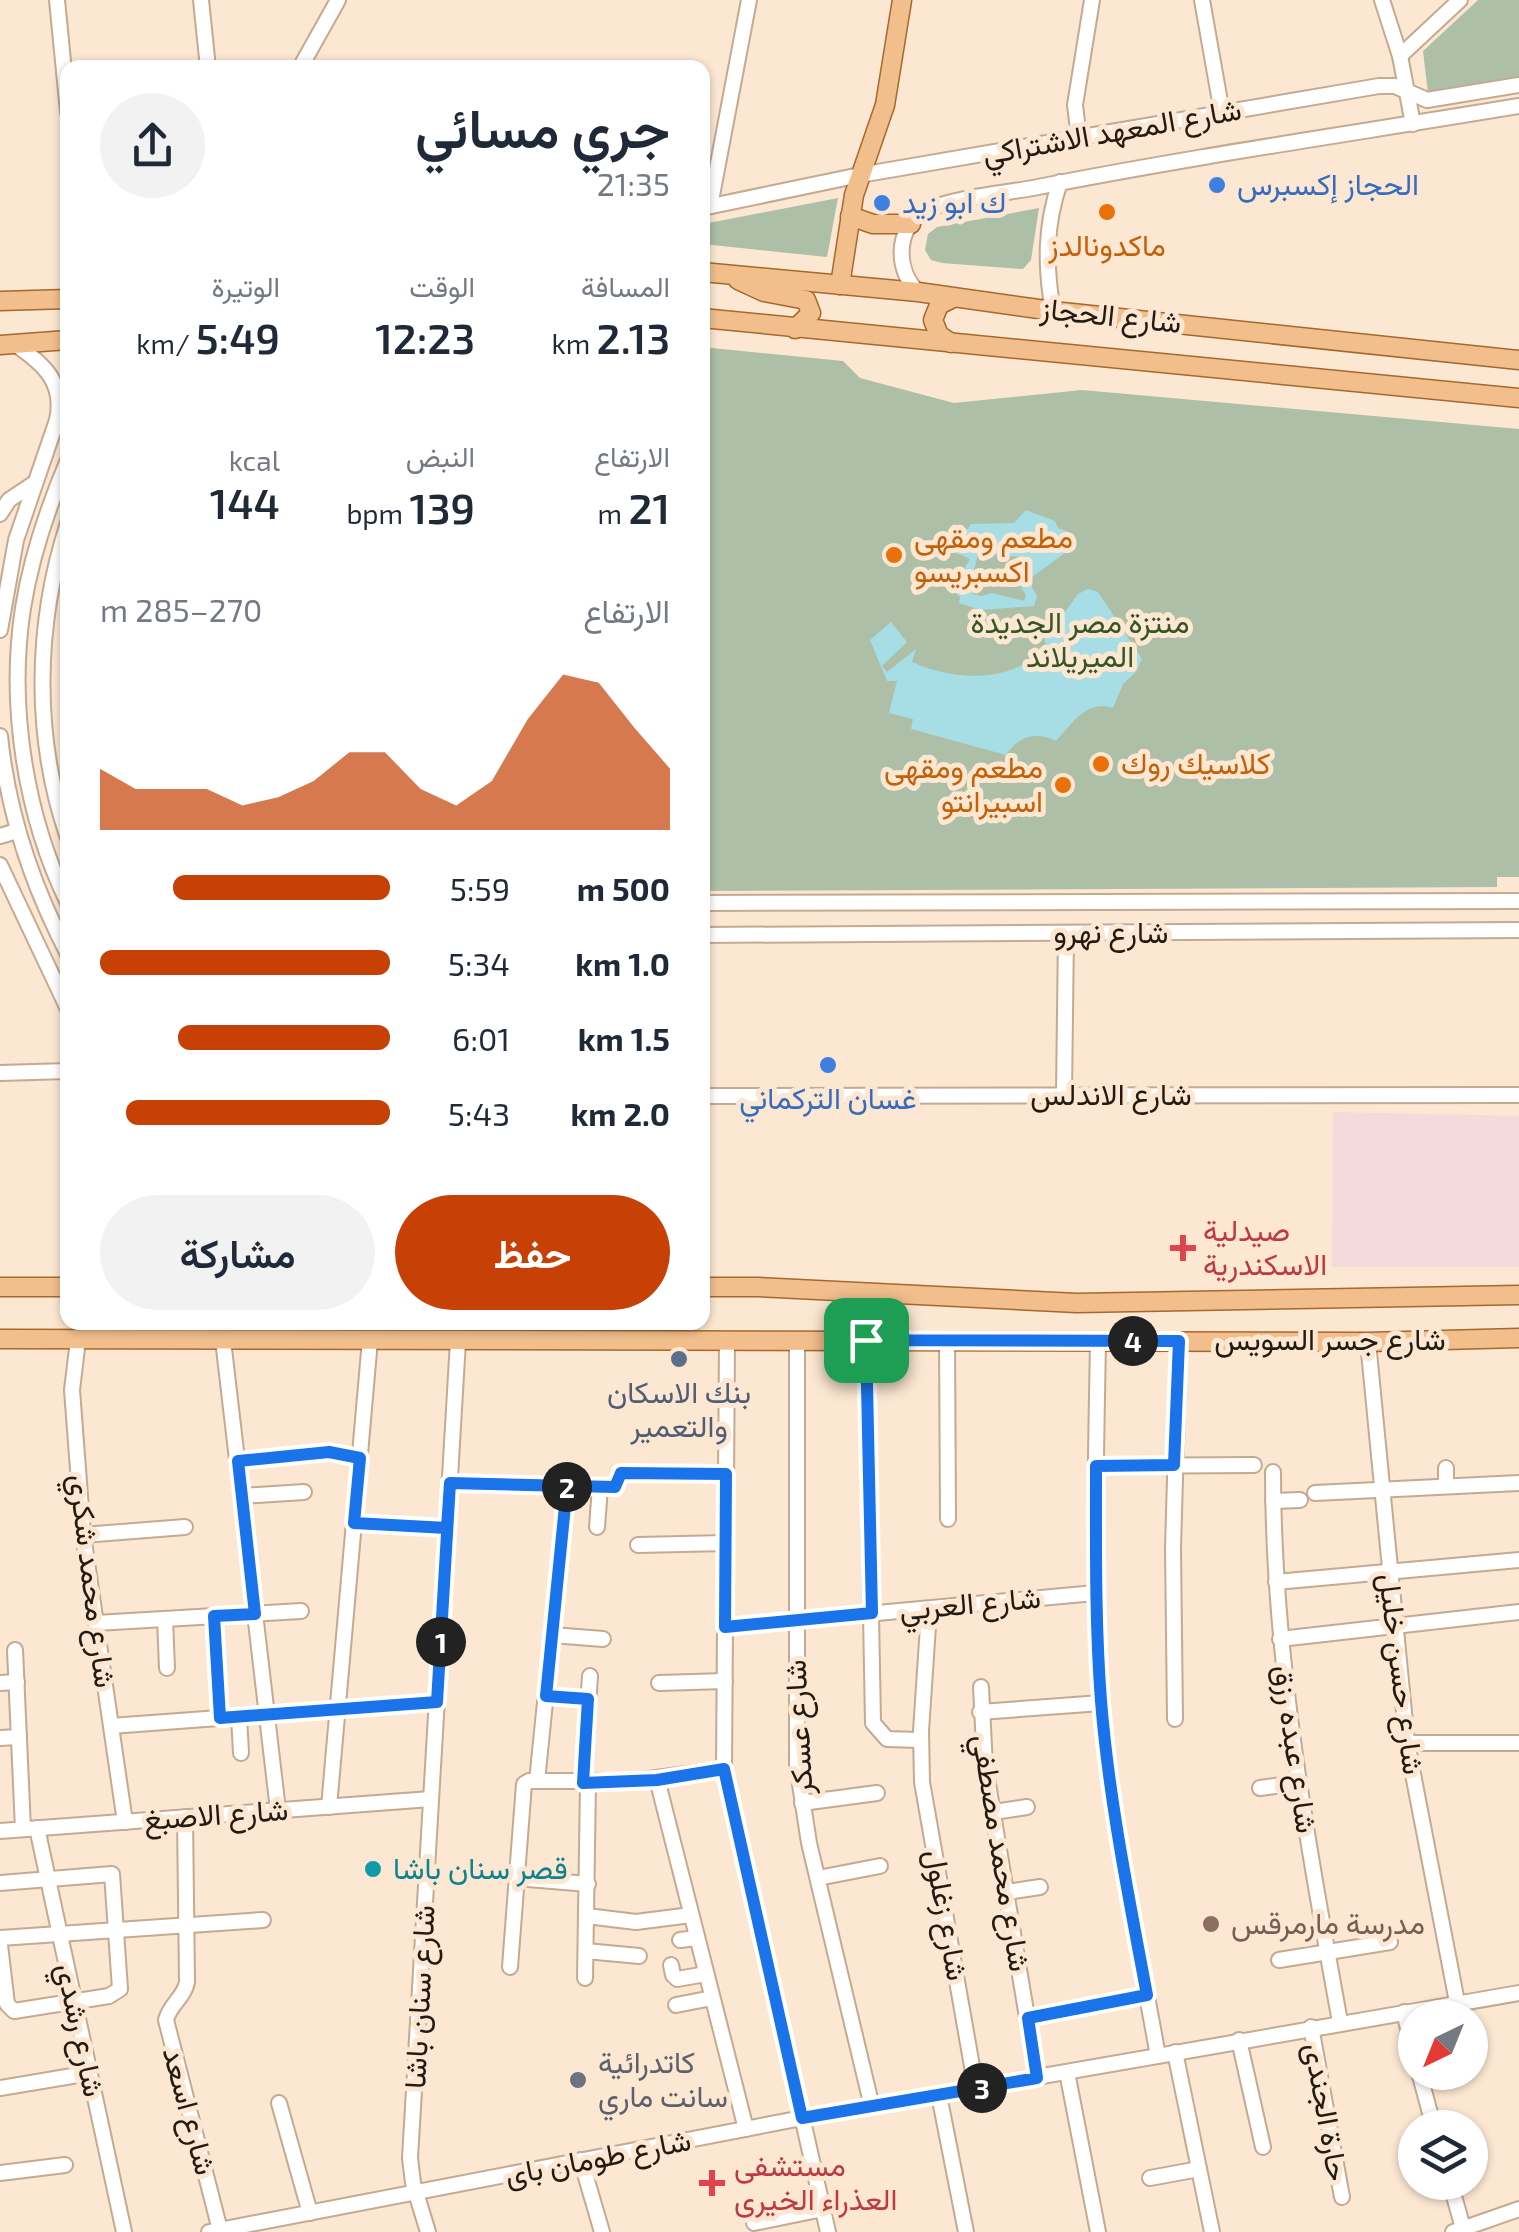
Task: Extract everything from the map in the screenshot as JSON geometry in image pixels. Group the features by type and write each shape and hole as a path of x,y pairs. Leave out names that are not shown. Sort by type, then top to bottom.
{"main road":[{"path":"840,285 860,175 887,94 902,0"},
{"path":"850,216 873,224 911,224"},
{"name":"شارع الحجاز","path":"710,273 918,292 1053,311 1519,360"},
{"path":"729,274 764,292 806,300 811,313 795,329"},
{"path":"952,344 938,335 933,320 939,305 954,298"},
{"path":"0,301 60,299"},
{"name":"شارع الحجاز","path":"710,319 1519,398"},
{"path":"8,345 60,341"},
{"path":"0,1286 60,1286"},
{"name":"شارع جسر السويس","path":"710,1287 1076,1303 1519,1295"},
{"name":"شارع جسر السويس","path":"0,1339 1368,1342 1519,1338"}],"street":[{"path":"57,0 63,60"},
{"path":"202,0 207,60"},
{"path":"304,60 338,0"},
{"path":"710,188 749,0"},
{"path":"1080,138 1075,104 1092,0"},
{"path":"1382,0 1400,56 1413,124"},
{"path":"1400,56 1460,0"},
{"path":"1206,1 1222,113"},
{"name":"شارع المعهد الاشتراكي","path":"710,206 860,175 1387,85 1427,100 1519,85"},
{"name":"شارع المعهد الاشتراكي","path":"911,224 936,207 1060,182 1519,106"},
{"path":"1053,311 1046,249 1060,182"},
{"path":"911,224 903,243 903,269 918,292"},
{"path":"8,345 60,379"},
{"path":"0,630 12,557 60,404"},
{"path":"60,483 39,542 21,627 21,724 38,827 60,883"},
{"path":"0,514 9,500 33,484"},
{"path":"60,557 47,611 42,681 50,764 60,812"},
{"path":"0,736 17,831 37,890 60,937"},
{"path":"38,827 60,822"},
{"path":"0,836 17,831"},
{"path":"1,873 60,993"},
{"path":"1488,901 1480,916 1488,930"},
{"name":"شارع نهرو","path":"710,903 1519,901"},
{"name":"شارع نهرو","path":"710,935 1518,931"},
{"path":"1064,1096 1066,933"},
{"path":"0,1073 60,1072"},
{"name":"شارع الاندلس","path":"710,1096 1519,1094"},
{"name":"شارع محمد شكري","path":"78,1340 72,1390 83,1535 125,1822"},
{"path":"223,1340 278,1810"},
{"path":"328,1806 370,1340"},
{"path":"727,1340 724,1769 828,2232"},
{"name":"شارع عسكر","path":"797,1340 794,1721 802,1804 872,2107"},
{"path":"866,1340 873,1723 887,1739 920,1740"},
{"path":"947,1340 948,1519"},
{"name":"شارع سنان باشا","path":"428,2232 410,2158 458,1341"},
{"path":"1098,1341 1096,1593 1101,1702 1112,1801 1158,2056"},
{"path":"1175,1719 1174,1465 1179,1341"},
{"name":"شارع حسن خليل","path":"1368,1342 1407,1743 1457,2000"},
{"path":"238,1461 329,1452 360,1458"},
{"path":"1096,1466 1254,1464"},
{"path":"1446,1468 1446,1486"},
{"name":"شارع عبده رزق","path":"1273,1472 1280,1640 1298,1783 1340,2022"},
{"path":"450,1483 600,1487 616,1486 621,1473 726,1474"},
{"path":"1315,1494 1519,1483"},
{"path":"537,1781 567,1486"},
{"path":"597,1527 600,1487"},
{"path":"242,1496 304,1492"},
{"path":"1273,1500 1300,1500"},
{"path":"354,1523 447,1528"},
{"path":"83,1535 185,1527"},
{"path":"638,1545 726,1544"},
{"path":"1276,1582 1519,1560"},
{"name":"شارع العربي","path":"725,1627 1096,1593"},
{"path":"96,1623 302,1611"},
{"path":"1280,1640 1519,1612"},
{"path":"214,1616 220,1718"},
{"path":"166,1619 167,1668"},
{"name":"شارع زغلول","path":"928,1626 920,1740 924,1795 976,2089"},
{"path":"552,1635 603,1639"},
{"name":"شارع رشدي","path":"15,1650 19,1737 30,1829 48,1878 124,2232"},
{"path":"585,1978 590,1676"},
{"path":"659,1684 724,1681"},
{"path":"0,1682 16,1682"},
{"name":"شارع محمد مصطفي","path":"980,1687 994,1812 1037,2078"},
{"path":"546,1696 588,1699"},
{"path":"111,1726 437,1702"},
{"path":"980,1712 1101,1702"},
{"path":"239,1717 241,1753"},
{"path":"0,1738 19,1737"},
{"path":"1407,1743 1519,1743"},
{"path":"510,1967 522,1790 526,1782 657,1780 724,1769"},
{"path":"657,1780 671,1859 691,1915 746,2129"},
{"path":"1260,1788 1298,1783"},
{"path":"802,1804 877,1793"},
{"name":"شارع الاصبغ","path":"0,1831 431,1799"},
{"path":"994,1812 1027,1807"},
{"name":"شارع اسعد","path":"185,1817 186,1990 168,2011 166,2020 221,2231"},
{"path":"818,1878 880,1866"},
{"path":"0,1883 114,1876 118,1928 120,1990 109,1996 19,2012 9,2009 0,1941 118,1928 263,1920"},
{"path":"516,1878 588,1884"},
{"path":"1007,1892 1040,1887"},
{"path":"587,1916 636,1922 691,1915"},
{"path":"680,1940 697,1938"},
{"path":"1279,1960 1390,1942"},
{"path":"586,1950 639,1956"},
{"path":"671,1965 677,1978 706,1974"},
{"name":"شارع طومان باى","path":"1471,2000 1519,1993"},
{"path":"1028,2018 1147,1995"},
{"path":"676,2005 712,1998"},
{"name":"شارع طومان باى","path":"221,2231 802,2118 1398,2013"},
{"name":"حارة الجندى","path":"1311,2028 1342,2197"},
{"path":"1240,2040 1263,2148"},
{"path":"1175,2052 1212,2232"},
{"path":"1068,2072 1098,2232"},
{"path":"0,2088 90,2073"},
{"path":"940,2095 966,2232"},
{"path":"279,2103 310,2214"},
{"path":"581,2160 602,2232"},
{"path":"0,2173 65,2165"},
{"path":"1150,2178 1199,2170"},
{"path":"1453,2200 1458,2230 1519,2209"},
{"path":"754,2223 823,2209"}],"shaded area":[{"path":"1333,1112 1519,1116 1519,1267 1332,1267"}],"green space":[{"path":"1478,0 1519,0 1519,77 1428,93 1423,51"},
{"path":"838,198 827,257 710,245 710,223"},
{"path":"1039,208 1031,260 1023,269 942,263 931,260 925,250 928,234 937,227"},
{"name":"منتزة مصر الجديدة الميريلاند","path":"710,348 843,361 860,378 954,403 1082,390 1519,429 1519,877 1497,877 1497,887 710,891"}],"water":[{"path":"1026,510 1055,521 1058,528 1074,534 1065,553 1032,577 1037,596 1034,606 981,610 959,603 960,597 952,589 970,559 952,551 971,524 1014,523","holes":["978,553 1021,557 1022,563 1013,575 1026,595 1024,601 992,593 973,594 970,589"]},
{"path":"1088,589 1098,592 1142,659 1136,672 1123,684 1113,708 1088,710 1056,741 1028,737 1006,755 911,729 913,719 889,713 897,681 887,681 870,640 891,622 907,642 882,666 887,672 916,649 912,662 927,668 960,675 993,674 1038,655 1042,657 1047,650 1047,629 1078,594"}],"place":[{"name":"الحجاز إكسبرس","path":"1217,185"},
{"name":"ك ابو زيد","path":"882,203"},
{"name":"ماكدونالدز","path":"1107,212"},
{"name":"مطعم ومقهى اكسبريسو","path":"894,555"},
{"name":"كلاسيك روك","path":"1101,764"},
{"name":"مطعم ومقهى اسبيرانتو","path":"1063,785"},
{"name":"غسان التركماني","path":"828,1065"},
{"name":"صيدلية الاسكندرية","path":"1183,1248"},
{"name":"بنك الاسكان والتعمير","path":"679,1359"},
{"name":"قصر سنان باشا","path":"373,1869"},
{"name":"مدرسة مارمرقس","path":"1211,1924"},
{"name":"كاتدرائية سانت ماري","path":"578,2080"},
{"name":"مستشفى العذراء الخيرى","path":"712,2183"}],"route":[{"path":"866,1340 872,1613 725,1627 726,1474 621,1473 615,1487 450,1483 437,1702 220,1718 214,1616 255,1614 238,1461 329,1452 360,1458 354,1523 447,1528 450,1483 567,1486 546,1696 588,1699 583,1783 657,1780 724,1769 802,2118 1037,2078 1028,2018 1147,1995 1112,1801 1101,1702 1096,1466 1174,1465 1179,1341 866,1340"}]}
